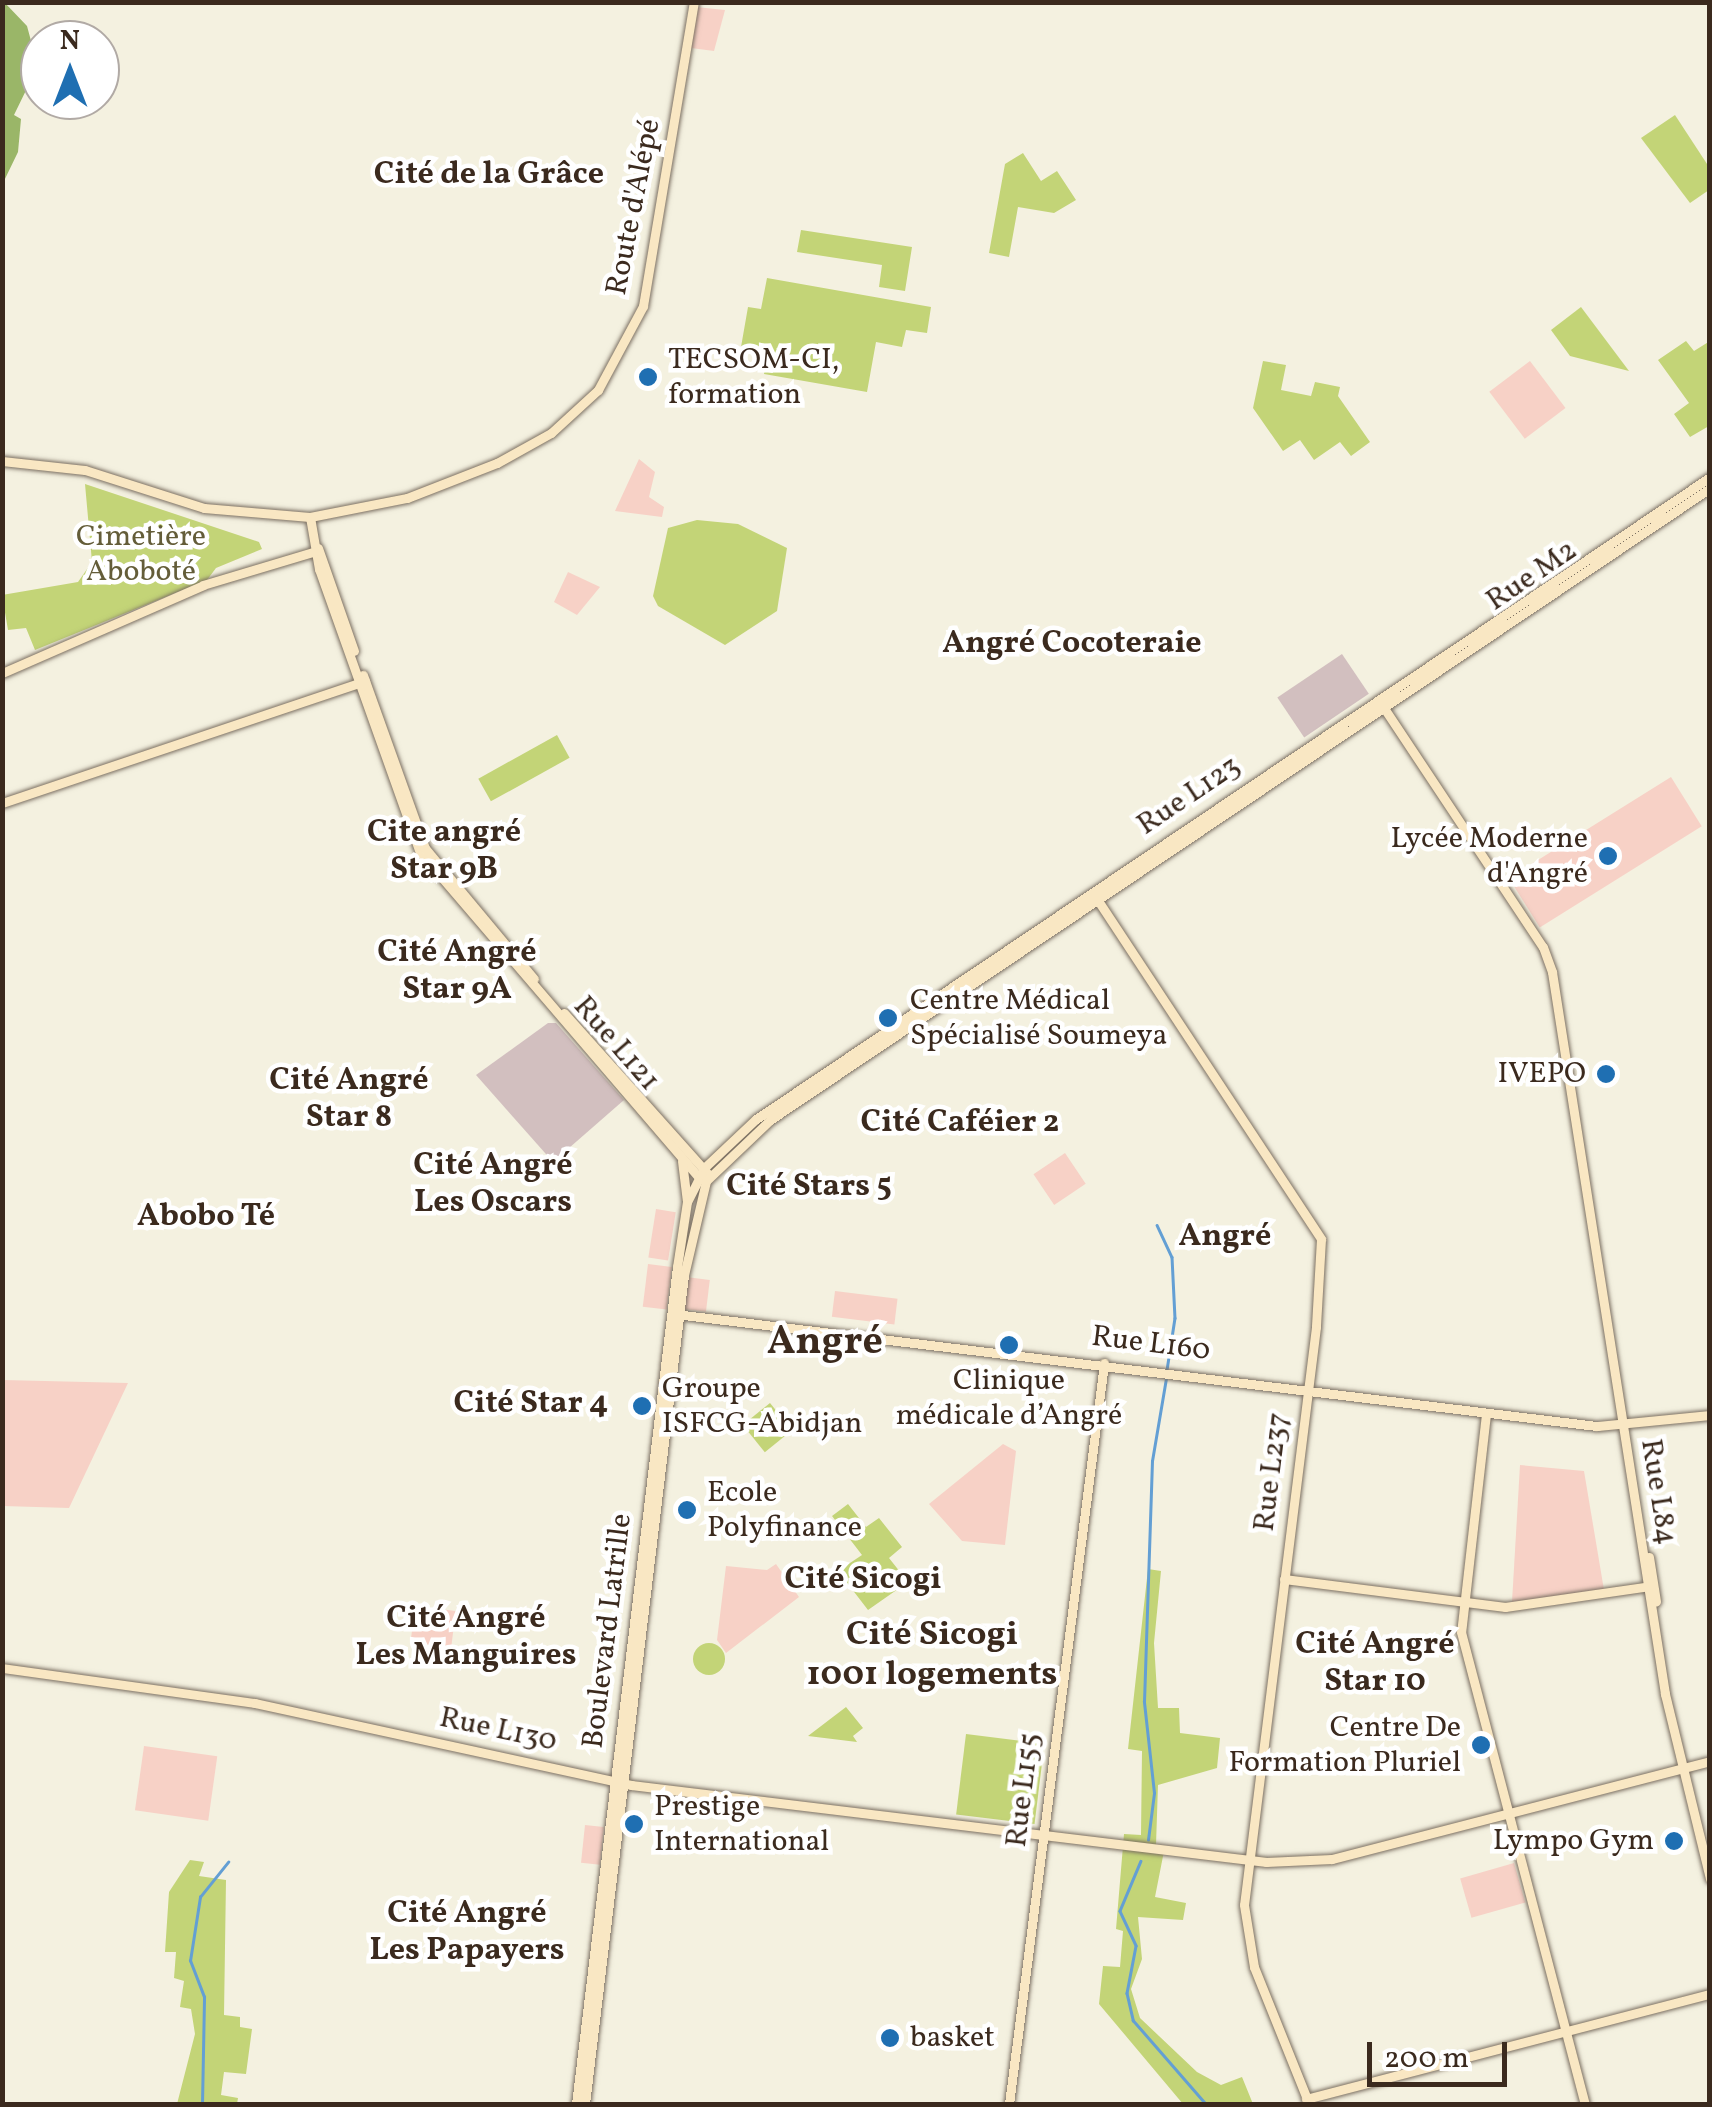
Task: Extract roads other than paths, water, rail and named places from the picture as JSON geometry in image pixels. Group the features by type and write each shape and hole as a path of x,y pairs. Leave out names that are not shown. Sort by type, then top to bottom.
{"street":[{"name":"Route d'Alépé","path":"2,462 85,470 204,508 310,517 407,498 497,463 569,420 598,390 628,343 652,269 694,2"},
{"name":"Rue L123","path":"703,1175 770,1120 1154,861 1709,477"},
{"name":"Rue M2","path":"1380,703 1710,488"},
{"path":"2,803 362,682 316,551 310,517"},
{"path":"2,673 204,584 316,551"},
{"name":"Rue L121","path":"362,682 412,837 436,875 680,1154 703,1175"},
{"name":"Rue L121","path":"362,682 404,802 433,860 703,1175"},
{"name":"Rue L123","path":"703,1175 756,1119 1380,703"},
{"name":"Rue L84","path":"1380,703 1548,958 1683,1768 1710,1879"},
{"name":"Rue L237","path":"1097,899 1321,1239 1308,1389 1248,1860 1247,1942 1308,2102"},
{"path":"680,1154 687,1202"},
{"name":"Boulevard Latrille","path":"584,2104 687,1202 703,1175"},
{"name":"Boulevard Latrille","path":"676,1314 703,1175"},
{"name":"Rue L160","path":"676,1314 1104,1363 1486,1414 1624,1427 1710,1415"},
{"name":"Rue L155","path":"1010,2104 1104,1363"},
{"path":"1486,1414 1462,1602 1464,1648 1585,2104"},
{"path":"1284,1579 1519,1607 1651,1586"},
{"name":"Rue L130","path":"2,1668 255,1703 620,1782 1248,1860 1308,1863 1710,1760"},
{"name":"Rue L84","path":"1683,1768 1710,1858"},
{"name":"Boulevard Latrille","path":"576,2104 620,1782"},
{"path":"1308,2102 1710,1994"}],"waterway":[{"path":"1157,1225 1172,1257 1175,1318 1167,1370"},
{"path":"1148,1840 1154,1793 1144,1702 1152,1461 1166,1378"},
{"path":"1141,1861 1120,1911 1136,1946 1127,1993 1133,2020 1206,2104"},
{"path":"202,2104 204,1997 190,1961 200,1897 228,1862"}],"place":[{"name":"TECSOM-CI, formation","path":"648,377"},
{"name":"Lycée Moderne d'Angré","path":"1608,856"},
{"name":"Centre Médical Spécialisé Soumeya","path":"888,1018"},
{"name":"IVEPO","path":"1606,1074"},
{"name":"Clinique médicale d’Angré","path":"1009,1345"},
{"name":"Groupe ISFCG-Abidjan","path":"642,1406"},
{"name":"Ecole Polyfinance","path":"687,1510"},
{"name":"Centre De Formation Pluriel","path":"1481,1745"},
{"name":"Prestige International","path":"634,1824"},
{"name":"Lympo Gym","path":"1674,1841"},
{"name":"basket","path":"890,2038"}],"district":[{"name":"Cité de la Grâce","path":"489,175"},
{"name":"Angré Cocoteraie","path":"1072,644"},
{"name":"Cite angré Star 9B","path":"444,852"},
{"name":"Cité Angré Star 9A","path":"457,972"},
{"name":"Cité Angré Star 8","path":"349,1100"},
{"name":"Cité Caféier 2","path":"960,1123"},
{"name":"Cité Angré Les Oscars","path":"493,1186"},
{"name":"Cité Stars 5","path":"809,1187"},
{"name":"Abobo Té","path":"206,1217"},
{"name":"Angré","path":"1225,1237"},
{"name":"Angré","path":"825,1343"},
{"name":"Cité Star 4","path":"531,1404"},
{"name":"Cité Sicogi","path":"863,1580"},
{"name":"Cité Angré Les Manguires","path":"466,1638"},
{"name":"Cité Sicogi 1001 logements","path":"932,1655"},
{"name":"Cité Angré Star 10","path":"1375,1664"},
{"name":"Cité Angré Les Papayers","path":"467,1934"}],"park label":[{"name":"Cimetière Aboboté","path":"141,554"}]}
